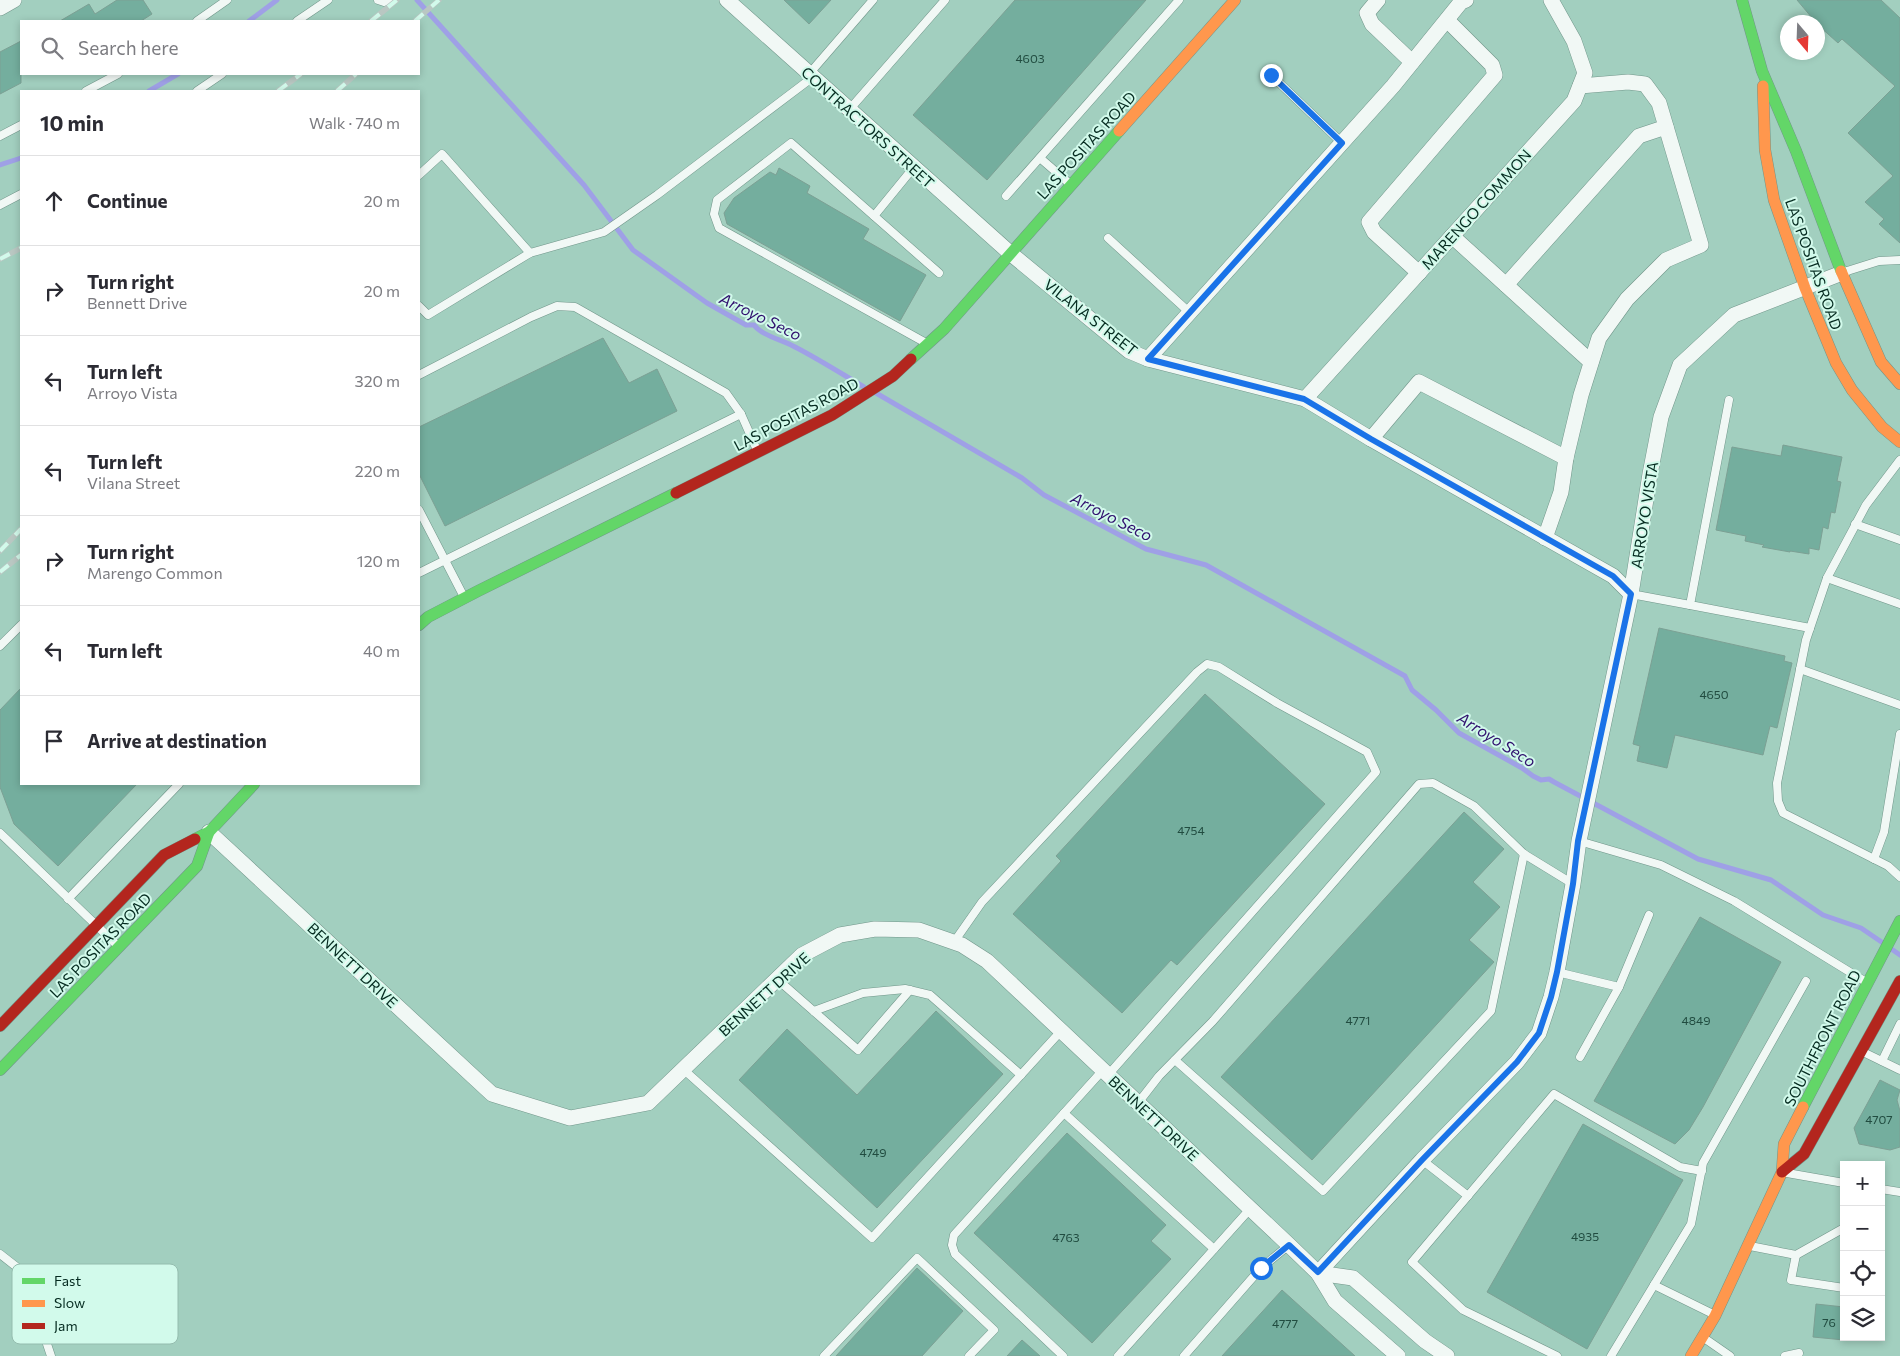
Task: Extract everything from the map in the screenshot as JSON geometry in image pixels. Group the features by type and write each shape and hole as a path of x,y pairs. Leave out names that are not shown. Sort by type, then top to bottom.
{"main road":[{"name":"LAS POSITAS ROAD","path":"420,624 428,617 465,598 832,416 893,376 944,329 1235,0"},
{"name":"LAS POSITAS ROAD","path":"1742,0 1762,71 1796,150 1842,273 1881,362 1900,384"},
{"name":"LAS POSITAS ROAD","path":"1762,71 1765,150 1774,200 1805,288 1839,369 1852,390 1876,419 1900,442"},
{"name":"LAS POSITAS ROAD","path":"0,1026 164,855 209,832 253,785"},
{"name":"LAS POSITAS ROAD","path":"0,1070 197,866 209,832"},
{"name":"SOUTHFRONT ROAD","path":"1691,1356 1715,1316 1782,1172 1784,1144 1899,922"},
{"name":"SOUTHFRONT ROAD","path":"1782,1172 1804,1154 1899,984"}],"street":[{"path":"0,8 14,0"},
{"name":"CONTRACTORS STREET","path":"727,0 1010,253"},
{"path":"1378,0 1367,13 1372,24 1412,62"},
{"path":"1148,359 1342,143 1461,2 1466,0"},
{"name":"MARENGO COMMON","path":"1304,399 1574,101 1585,73 1574,41 1551,0"},
{"path":"1419,273 1374,232 1369,222 1495,76 1492,65 1447,20"},
{"path":"1545,538 1561,492 1566,458 1581,395 1599,338 1626,299 1666,260 1701,245 1659,103 1645,84 1628,82 1580,86"},
{"path":"1506,285 1639,136 1666,127"},
{"path":"1452,236 1591,362"},
{"name":"VILANA STREET","path":"1010,253 1129,351 1148,359 1304,399 1613,576 1631,594"},
{"name":"ARROYO VISTA","path":"1318,1272 1422,1160 1517,1062 1539,1033 1557,972 1573,884 1578,841 1631,594 1661,417 1680,366 1734,315 1842,273"},
{"path":"1371,439 1419,382 1566,458"},
{"name":"BENNETT DRIVE","path":"209,832 492,1094 570,1118 648,1103 802,955 840,935 874,929 919,930 962,945 986,961 1318,1272 1335,1301 1398,1356"},
{"path":"1318,1272 1353,1278 1425,1341 1447,1356"}],"lane":[{"path":"198,20 227,0"},
{"path":"298,20 328,0"},
{"path":"378,0 384,2 390,0"},
{"path":"420,307 428,315 530,253 604,232 657,195 811,76 873,0"},
{"path":"849,110 945,0"},
{"path":"1006,196 1179,0"},
{"path":"88,90 116,75"},
{"path":"198,90 221,75"},
{"path":"1271,75 1342,143"},
{"path":"0,136 20,126"},
{"path":"928,344 719,228 714,214 717,200 791,143 939,273"},
{"path":"420,174 442,154 530,253"},
{"path":"1040,158 1071,184"},
{"path":"874,216 914,167"},
{"path":"0,205 20,195"},
{"path":"1108,238 1190,312"},
{"path":"1842,273 1879,261 1900,260"},
{"path":"420,374 531,317 557,306 575,307 726,393 741,414 758,452"},
{"path":"1690,605 1729,400"},
{"path":"420,573 741,414"},
{"path":"1900,460 1866,505 1827,578 1810,628 1777,783 1778,801 1783,813 1888,866 1900,877"},
{"path":"420,512 465,598"},
{"path":"1855,524 1900,540"},
{"path":"1827,578 1900,604"},
{"path":"1631,594 1810,628"},
{"path":"0,646 20,626"},
{"path":"954,942 982,902 1197,672 1207,664 1219,666 1276,703 1368,752 1376,772 1105,1072 1064,1113 954,1235 952,1244 955,1254 1063,1356"},
{"path":"1800,669 1900,705"},
{"path":"1874,859 1884,832 1900,734"},
{"path":"1138,1103 1159,1076 1214,1022 1418,784 1434,782 1474,806 1524,854 1573,884"},
{"path":"68,899 178,785"},
{"path":"0,833 120,947"},
{"path":"1578,841 1661,865 1734,901 1869,980"},
{"path":"1175,1060 1323,1191 1491,1011 1524,854"},
{"path":"1580,1057 1619,987 1649,915"},
{"path":"1557,972 1619,987"},
{"path":"777,979 858,1050 910,990"},
{"path":"1611,1356 1691,1224 1702,1172 1708,1155 1806,981"},
{"path":"814,1011 863,993 905,989 930,995 1021,1075"},
{"path":"1882,1061 1900,1024"},
{"path":"683,1069 872,1238 1061,1031"},
{"path":"1861,1051 1900,1070"},
{"path":"1557,1356 1462,1310 1412,1262 1554,1094 1680,1167 1702,1172"},
{"path":"1064,1113 1214,1249"},
{"path":"1422,1160 1468,1196"},
{"path":"1782,1172 1840,1182"},
{"path":"1885,1190 1900,1192"},
{"path":"1118,1356 1250,1209"},
{"path":"1748,1246 1796,1255 1840,1230"},
{"path":"1184,1356 1261,1268 1289,1245"},
{"path":"0,1254 13,1264"},
{"path":"1796,1255 1791,1280 1840,1287"},
{"path":"824,1356 917,1258 994,1330 969,1356"},
{"path":"1654,1285 1715,1316"},
{"path":"1702,1337 1730,1356"},
{"path":"47,1344 51,1356"},
{"path":"1785,1356 1799,1353"}],"building":[{"path":"117,0 143,0 152,14 143,20 62,20 89,4 95,14"},
{"path":"784,0 831,0 809,24"},
{"path":"1015,0 1146,0 987,180 913,115"},
{"path":"1797,0 1881,0 1900,18 1900,243 1879,224 1884,219 1865,202 1893,176 1848,133 1895,86 1842,39 1838,43 1825,31 1825,15 1810,15"},
{"path":"20,42 21,83 0,94 0,52"},
{"path":"779,168 810,186 807,193 869,229 863,239 926,275 900,321 727,224 724,213 734,198 770,172 776,175"},
{"path":"603,338 629,383 657,369 677,411 445,526 420,476 420,427"},
{"path":"1783,445 1842,457 1837,481 1841,482 1835,513 1831,512 1828,529 1823,527 1819,550 1809,548 1809,554 1762,547 1764,545 1745,541 1746,536 1716,530 1732,447 1781,456"},
{"path":"1659,628 1785,656 1784,661 1792,663 1777,728 1770,726 1763,755 1675,735 1667,768 1637,761 1640,746 1633,744"},
{"path":"20,689 20,785 136,785 58,866 14,824 0,787 0,710"},
{"path":"1205,694 1325,804 1177,965 1171,960 1122,1013 1013,914 1061,861 1056,856"},
{"path":"1464,812 1504,849 1473,882 1500,907 1469,940 1494,962 1312,1160 1221,1077"},
{"path":"1700,917 1781,962 1703,1107 1689,1130 1675,1144 1594,1101"},
{"path":"936,1011 1003,1074 877,1208 739,1080 787,1029 857,1095"},
{"path":"1880,1080 1900,1090 1897,1100 1900,1111 1900,1147 1890,1150 1859,1144 1854,1128"},
{"path":"1583,1124 1683,1180 1587,1349 1487,1292"},
{"path":"1067,1133 1166,1225 1151,1241 1171,1259 1092,1343 974,1233"},
{"path":"917,1268 963,1311 922,1356 836,1356"},
{"path":"1282,1290 1355,1356 1222,1356"},
{"path":"1816,1304 1840,1307 1840,1340 1813,1337"},
{"path":"1022,1340 1040,1356 1007,1356"}],"waterway":[{"path":"250,20 277,0"},
{"name":"Arroyo Seco","path":"417,0 584,185 633,250 707,303 746,325 754,325 762,332 792,345 864,387"},
{"path":"151,90 176,75"},
{"path":"0,165 20,158"},
{"name":"Arroyo Seco","path":"876,393 1022,478 1044,495 1146,549 1206,565 1405,676 1412,690 1459,733 1533,776 1541,780 1549,779 1698,859 1771,880 1823,915 1861,928 1883,943"},
{"name":"Arroyo Seco","path":"1890,948 1900,955"}],"railway":[{"path":"372,20 397,0"},
{"path":"416,20 439,0"},
{"path":"279,90 300,75"},
{"path":"338,90 355,75"},
{"path":"0,259 20,249"},
{"path":"0,551 20,530"},
{"path":"0,572 20,556"}],"traffic: fast":[{"path":"1742,0 1762,71 1796,151 1841,271"},
{"path":"911,359 944,329 1119,131"},
{"path":"420,624 428,617 478,591 676,493"},
{"path":"195,839 209,832 253,785"},
{"path":"0,1070 197,866 209,832"},
{"path":"1803,1107 1900,921"}],"traffic: slow":[{"path":"1119,131 1235,0"},
{"path":"1763,86 1765,150 1774,200 1805,288 1836,363 1852,390 1882,427 1900,442"},
{"path":"1841,271 1881,362 1900,384"},
{"path":"1691,1356 1715,1316 1782,1172 1784,1144 1803,1107"}],"traffic: jam":[{"path":"676,493 832,415 893,376 911,359"},
{"path":"0,1026 164,855 195,839"},
{"path":"1782,1172 1804,1154 1900,981"}],"route":[{"path":"1261,1268 1289,1245 1318,1272 1422,1160 1517,1062 1539,1033 1557,972 1573,884 1578,841 1631,594 1613,576 1304,399 1148,359 1342,143 1271,75"}]}
